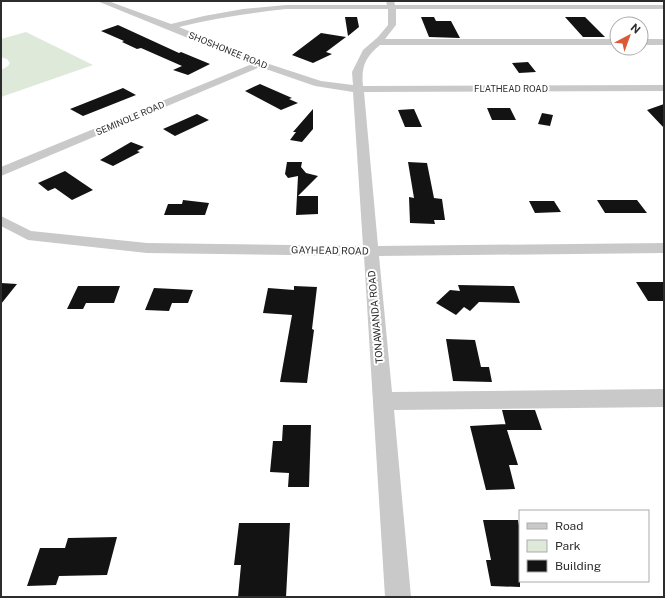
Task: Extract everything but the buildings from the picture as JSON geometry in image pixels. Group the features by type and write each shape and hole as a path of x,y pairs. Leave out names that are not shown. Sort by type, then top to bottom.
{"street":[{"name":"SHOSHONEE ROAD","path":"101,1 171,27 260,64 319,84 358,88"},
{"path":"171,27 204,18 243,11 286,7 391,4 664,7"},
{"name":"TONAWANDA ROAD","path":"391,4 392,26 378,42 366,52 357,72 398,597"},
{"path":"378,42 609,42"},
{"path":"649,42 664,42"},
{"name":"SEMINOLE ROAD","path":"1,172 260,64"},
{"name":"FLATHEAD ROAD","path":"358,88 664,88"},
{"name":"GAYHEAD ROAD","path":"1,220 28,235 147,248 370,251 664,248"},
{"path":"382,401 664,398"}],"green space":[{"path":"26,32 93,65 1,97 1,70 10,63 7,59 1,57 1,39"}]}
